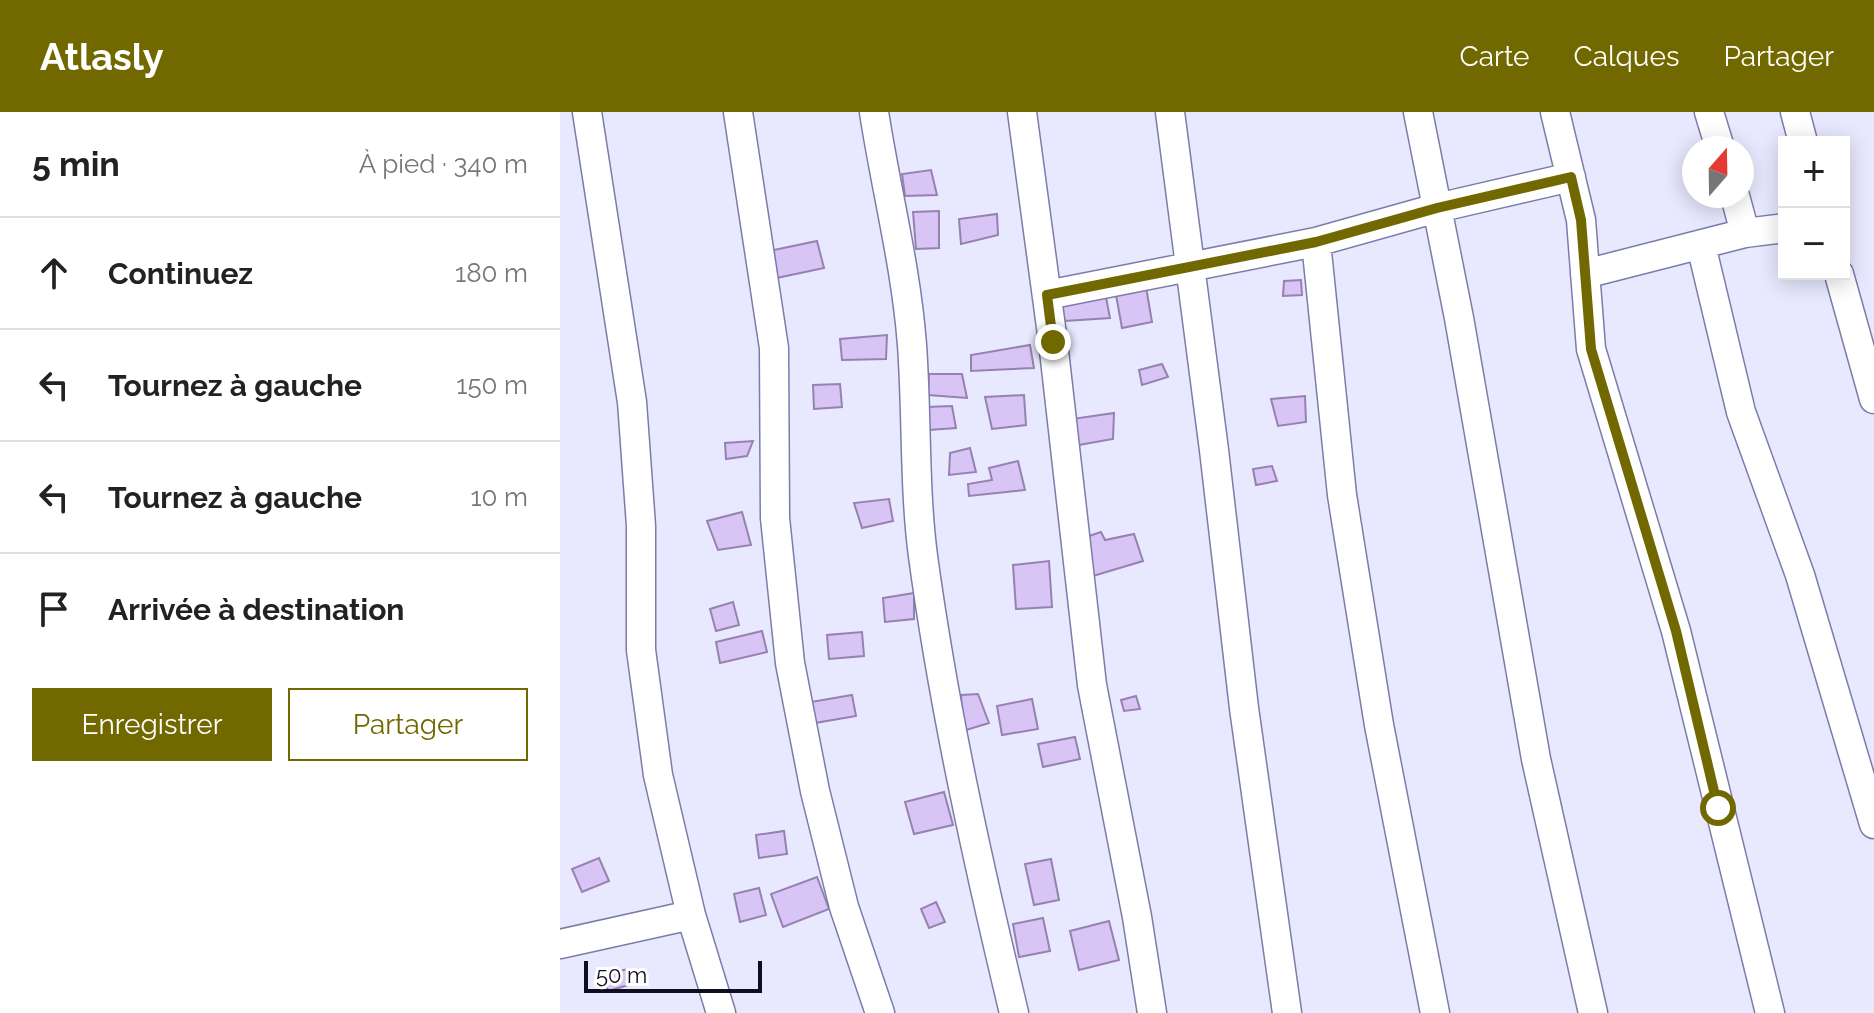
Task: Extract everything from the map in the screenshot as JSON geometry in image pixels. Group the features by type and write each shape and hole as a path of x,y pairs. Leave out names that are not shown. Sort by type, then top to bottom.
{"street":[{"path":"587,112 632,402 641,526 643,666 658,775 691,915 721,1013"},
{"path":"738,112 774,348 775,518 790,663 815,791 844,907 880,1013"},
{"path":"874,112 895,223 912,342 922,553 946,698 1014,1013"},
{"path":"1022,112 1047,295 1092,685 1137,917 1152,1013"},
{"path":"1170,112 1244,708 1287,1013"},
{"path":"1418,112 1461,333 1536,759 1593,1013"},
{"path":"1555,112 1581,220 1591,349 1676,631 1770,1013"},
{"path":"1709,112 1716,136"},
{"path":"1795,112 1801,136"},
{"path":"1047,295 1316,242 1437,208 1571,177"},
{"path":"1738,208 1745,233"},
{"path":"1585,274 1745,233 1778,229"},
{"path":"1316,242 1342,495 1379,725 1435,1013"},
{"path":"1701,245 1741,412 1800,575 1874,824"},
{"path":"1841,280 1874,399"},
{"path":"560,943 691,915"}],"building":[{"path":"931,170 937,195 905,196 902,174"},
{"path":"939,211 939,248 916,249 913,212"},
{"path":"997,214 998,235 961,244 959,219"},
{"path":"817,241 824,268 772,279 769,251"},
{"path":"1301,280 1302,295 1283,296 1284,281"},
{"path":"1146,287 1152,322 1122,328 1116,295"},
{"path":"1105,292 1110,318 1065,321 1056,299"},
{"path":"887,335 886,359 842,360 840,339"},
{"path":"1030,345 1034,368 971,371 971,355"},
{"path":"1162,364 1168,377 1142,385 1139,370"},
{"path":"929,374 962,374 967,398 928,395"},
{"path":"840,384 842,407 814,409 813,385"},
{"path":"1024,395 1026,425 992,429 985,397"},
{"path":"1305,396 1306,422 1278,426 1271,399"},
{"path":"952,406 956,428 929,430 926,407"},
{"path":"1114,413 1113,439 1073,446 1072,419"},
{"path":"753,441 747,456 726,459 725,443"},
{"path":"970,448 976,472 949,475 950,453"},
{"path":"1018,461 1025,490 969,496 968,484 992,480 989,468"},
{"path":"1272,466 1277,481 1256,485 1253,469"},
{"path":"889,499 893,521 862,528 854,503"},
{"path":"742,512 751,545 718,550 707,521"},
{"path":"1101,532 1105,540 1134,534 1143,561 1093,576 1083,538"},
{"path":"1049,561 1052,607 1016,609 1013,565"},
{"path":"914,593 914,619 885,622 883,598"},
{"path":"733,602 739,625 716,631 710,609"},
{"path":"762,631 767,652 720,663 716,642"},
{"path":"862,632 864,656 829,659 827,635"},
{"path":"978,694 989,723 963,731 961,695"},
{"path":"852,695 856,716 815,723 811,702"},
{"path":"1136,696 1140,709 1124,711 1121,700"},
{"path":"1032,699 1038,729 1002,735 997,706"},
{"path":"1075,737 1080,759 1043,767 1038,744"},
{"path":"944,792 953,825 914,834 905,802"},
{"path":"784,831 787,854 759,858 756,835"},
{"path":"599,858 609,881 582,892 572,869"},
{"path":"1051,859 1059,900 1034,905 1025,864"},
{"path":"817,877 829,909 783,927 771,894"},
{"path":"759,888 766,915 740,922 734,894"},
{"path":"936,902 945,922 929,928 921,909"},
{"path":"1043,918 1050,951 1019,957 1013,924"},
{"path":"1109,921 1119,960 1079,970 1070,931"},
{"path":"627,969 632,984 608,991 604,976"}],"route":[{"path":"1053,342 1047,295 1316,242 1437,208 1571,177 1581,220 1591,349 1676,631 1718,808"}]}
